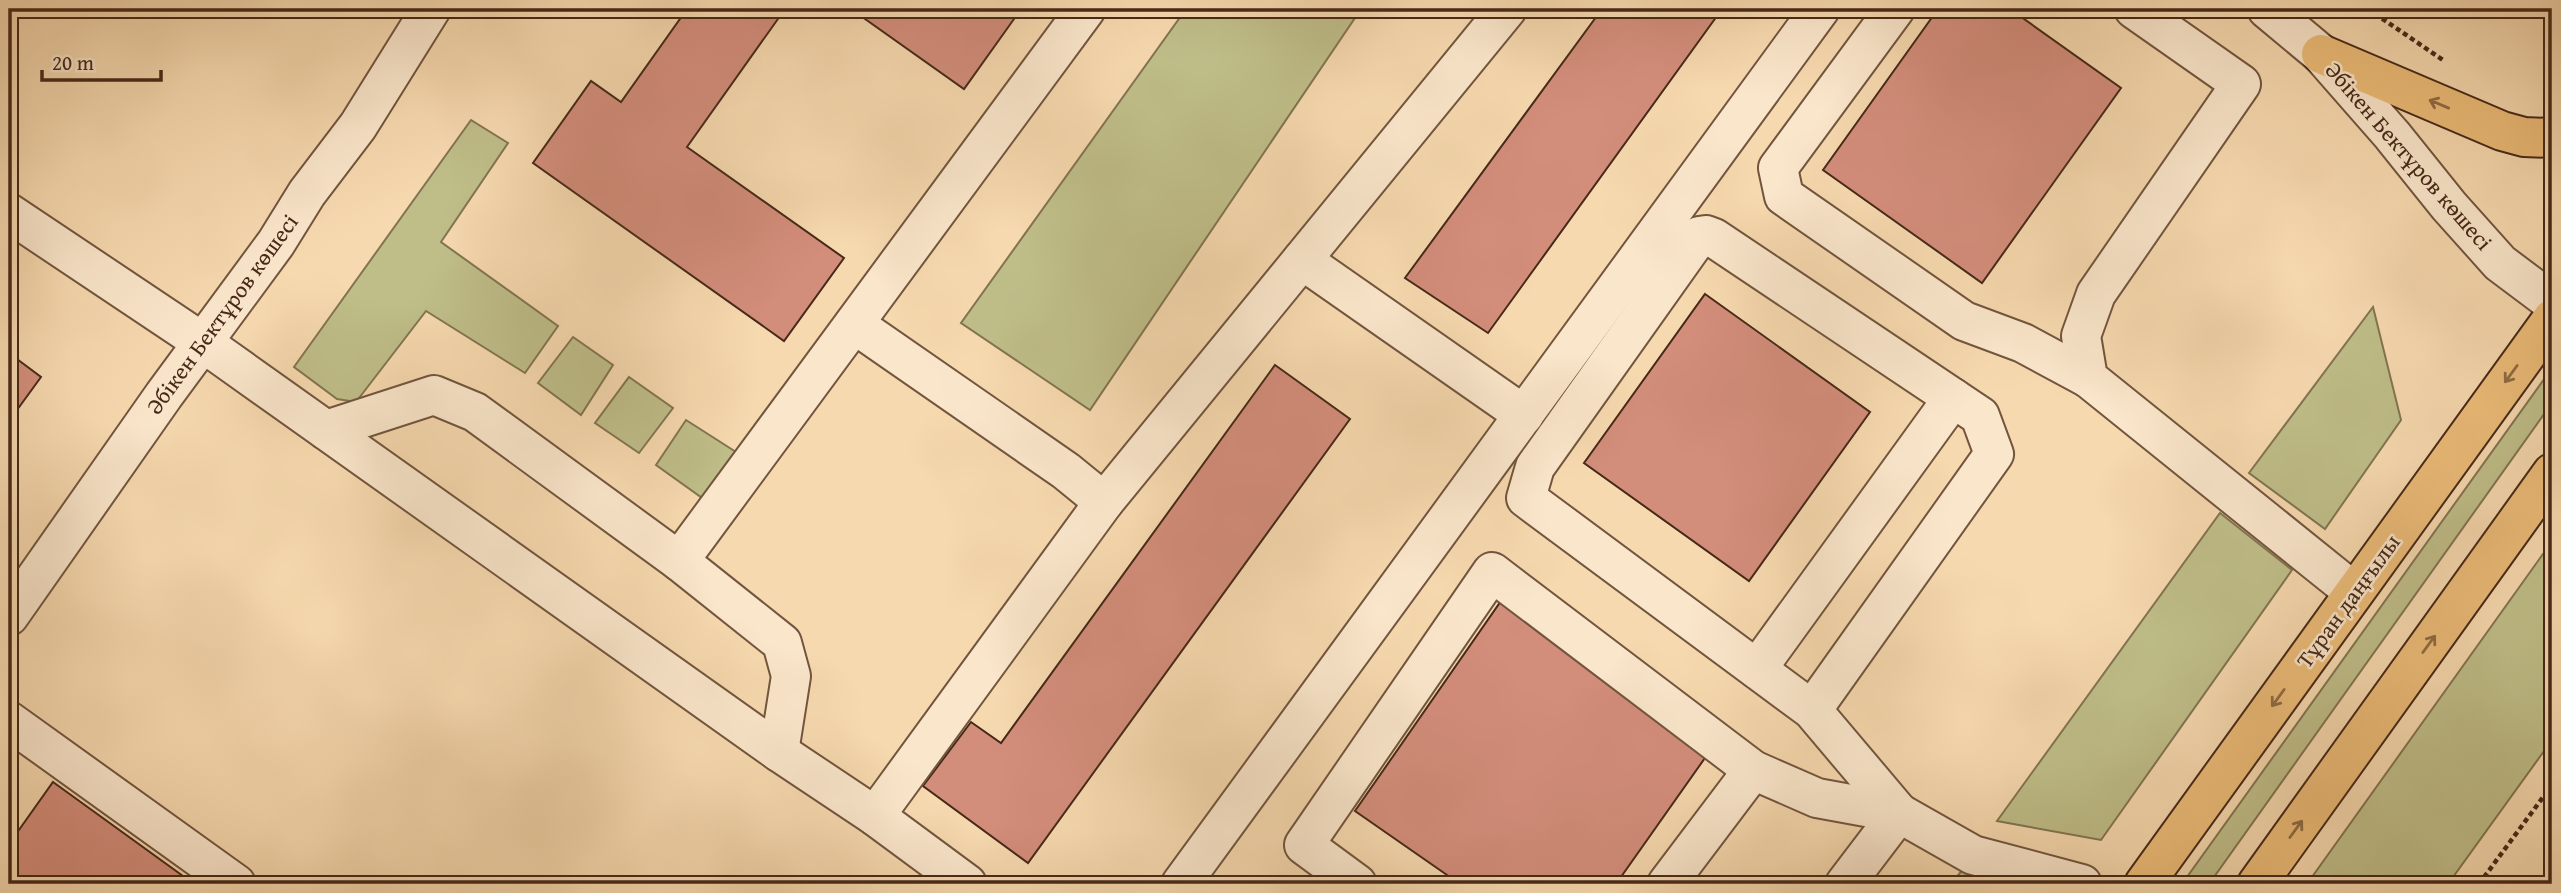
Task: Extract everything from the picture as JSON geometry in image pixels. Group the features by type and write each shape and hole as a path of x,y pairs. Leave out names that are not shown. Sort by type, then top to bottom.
{"main road":[{"path":"2321,54 2502,131 2552,138"},
{"name":"Тұран даңғылы","path":"2144,884 2552,319"},
{"path":"2257,884 2547,491"}],"street":[{"name":"Әбікен Бектұров көшесі","path":"9,616 202,342 276,243 307,193 358,126 431,9"},
{"path":"679,561 1086,9"},
{"path":"875,816 1104,502 1507,9"},
{"path":"1181,884 1820,9"},
{"path":"1895,9 1778,167 1784,196 1964,321 2023,343 2088,377 2354,592"},
{"path":"2088,377 2081,336 2096,294 2241,84 2134,9"},
{"name":"Әбікен Бектұров көшесі","path":"2267,9 2321,54 2500,263 2552,302"},
{"path":"9,214 202,342 779,752 875,816 967,884"},
{"path":"1812,710 1994,454 1980,416 1714,238 1699,236 1535,467 1526,498 1812,710 1899,813"},
{"path":"1302,260 1524,415"},
{"path":"854,324 1066,471 1104,502"},
{"path":"326,430 434,395 475,412 679,561 782,643 790,676 779,752"},
{"path":"1757,669 1953,398"},
{"path":"1357,884 1304,845 1492,572 1753,770 1816,798 1899,813 1973,855 2082,884"},
{"path":"9,721 236,884"},
{"path":"1667,884 1753,770"},
{"path":"1845,884 1899,813"}],"path":[{"path":"2479,884 2552,785"}],"shaded area":[{"path":"1186,9 1361,9 1090,410 961,323"},
{"path":"471,120 508,143 441,242 558,326 525,373 426,311 356,402 337,399 294,367"},
{"path":"2373,307 2401,420 2325,529 2249,473"},
{"path":"573,337 613,365 581,415 538,383"},
{"path":"2552,368 2552,403 2209,884 2182,884"},
{"path":"629,377 673,408 639,453 595,423"},
{"path":"686,420 736,452 705,500 656,465"},
{"path":"2220,513 2292,570 2101,840 1997,821"},
{"path":"2552,552 2552,740 2448,884 2307,884 2543,554"},
{"path":"1964,868 2024,884 1951,884"}],"building":[{"path":"687,9 785,9 687,147 844,258 784,341 533,163 591,81 621,102"},
{"path":"851,9 1014,9 1019,12 964,89"},
{"path":"1602,9 1722,9 1488,333 1405,278"},
{"path":"1938,9 2010,9 2121,88 1982,283 1823,170"},
{"path":"1705,294 1870,412 1749,581 1584,463"},
{"path":"9,353 41,377 9,421"},
{"path":"1275,365 1350,419 1028,863 923,786 971,722 1001,743"},
{"path":"1501,601 1712,748 1616,884 1460,884 1355,811"},
{"path":"53,782 194,884 9,884 9,844"}]}
